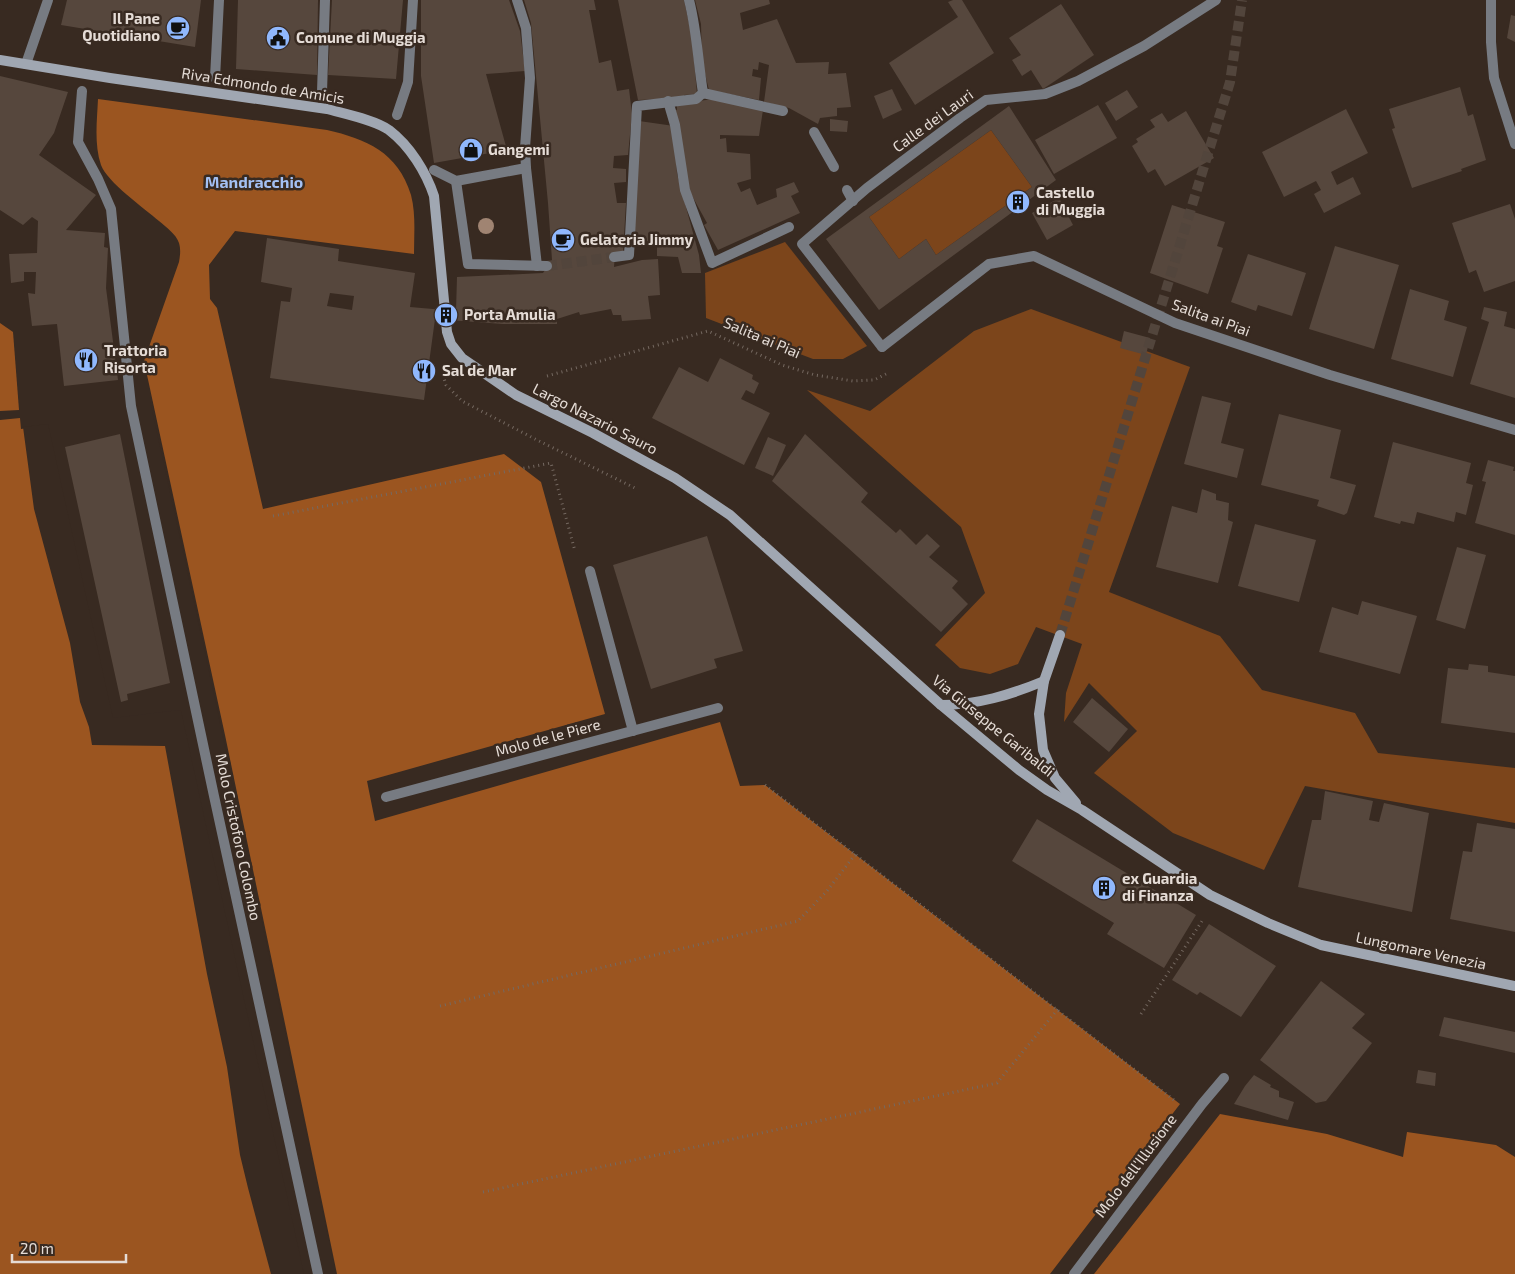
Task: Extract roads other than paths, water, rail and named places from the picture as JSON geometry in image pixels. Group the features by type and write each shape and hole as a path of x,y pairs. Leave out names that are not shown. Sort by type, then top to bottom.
{"main road":[{"name":"Riva Edmondo de Amicis","path":"0,60 110,78 327,109 358,117 388,129 404,144 429,179 434,196 446,314"},
{"name":"Largo Nazario Sauro","path":"446,314 447,332 451,344 462,358 516,395 593,433 675,478 730,515"},
{"name":"Via Giuseppe Garibaldi","path":"730,515 941,705 1019,770 1210,895 1268,923 1321,945"},
{"path":"1060,635 1044,681 1040,714 1043,750 1055,778 1082,810"},
{"path":"941,705 963,705 991,699 1018,692 1044,681"},
{"name":"Lungomare Venezia","path":"1321,945 1515,986"}],"street":[{"path":"26,64 48,0"},
{"path":"215,78 219,0"},
{"path":"322,92 325,0"},
{"path":"397,115 408,82 413,0"},
{"path":"456,181 468,264 542,266 526,168 525,148 530,78 526,28 517,0"},
{"path":"689,0 695,26 703,93"},
{"name":"Calle dei Lauri","path":"882,347 802,244 853,200 986,100 1045,94 1078,81 1144,46 1216,0"},
{"path":"1491,0 1491,42 1494,78 1515,144"},
{"name":"Molo Cristoforo Colombo","path":"82,91 78,142 98,179 111,209 131,406 318,1274"},
{"path":"614,257 629,255 637,106 696,99 703,93"},
{"path":"703,93 783,111"},
{"path":"668,101 675,125 685,190 712,263 789,228"},
{"path":"814,132 834,167"},
{"path":"434,170 456,181 526,168"},
{"path":"847,190 853,200"},
{"name":"Salita ai Piai","path":"882,347 989,264 1034,256 1175,323 1330,375 1515,430"},
{"path":"590,571 633,731"},
{"name":"Molo de le Piere","path":"386,797 718,708"},
{"name":"Molo dell'Illusione","path":"1074,1274 1202,1104 1224,1078"}],"tunnel":[{"path":"1060,635 1230,82 1242,0"},
{"path":"547,266 614,257"}],"place":[{"name":"Il Pane Quotidiano","path":"178,28"},
{"name":"Comune di Muggia","path":"278,38"},
{"name":"Gangemi","path":"471,150"},
{"name":"Castello di Muggia","path":"1018,202"},
{"name":"Gelateria Jimmy","path":"563,240"},
{"name":"Porta Amulia","path":"446,315"},
{"name":"Trattoria Risorta","path":"86,360"},
{"name":"Sal de Mar","path":"424,371"},
{"name":"ex Guardia di Finanza","path":"1104,888"}],"district":[{"name":"Mandracchio","path":"254,182"}]}
